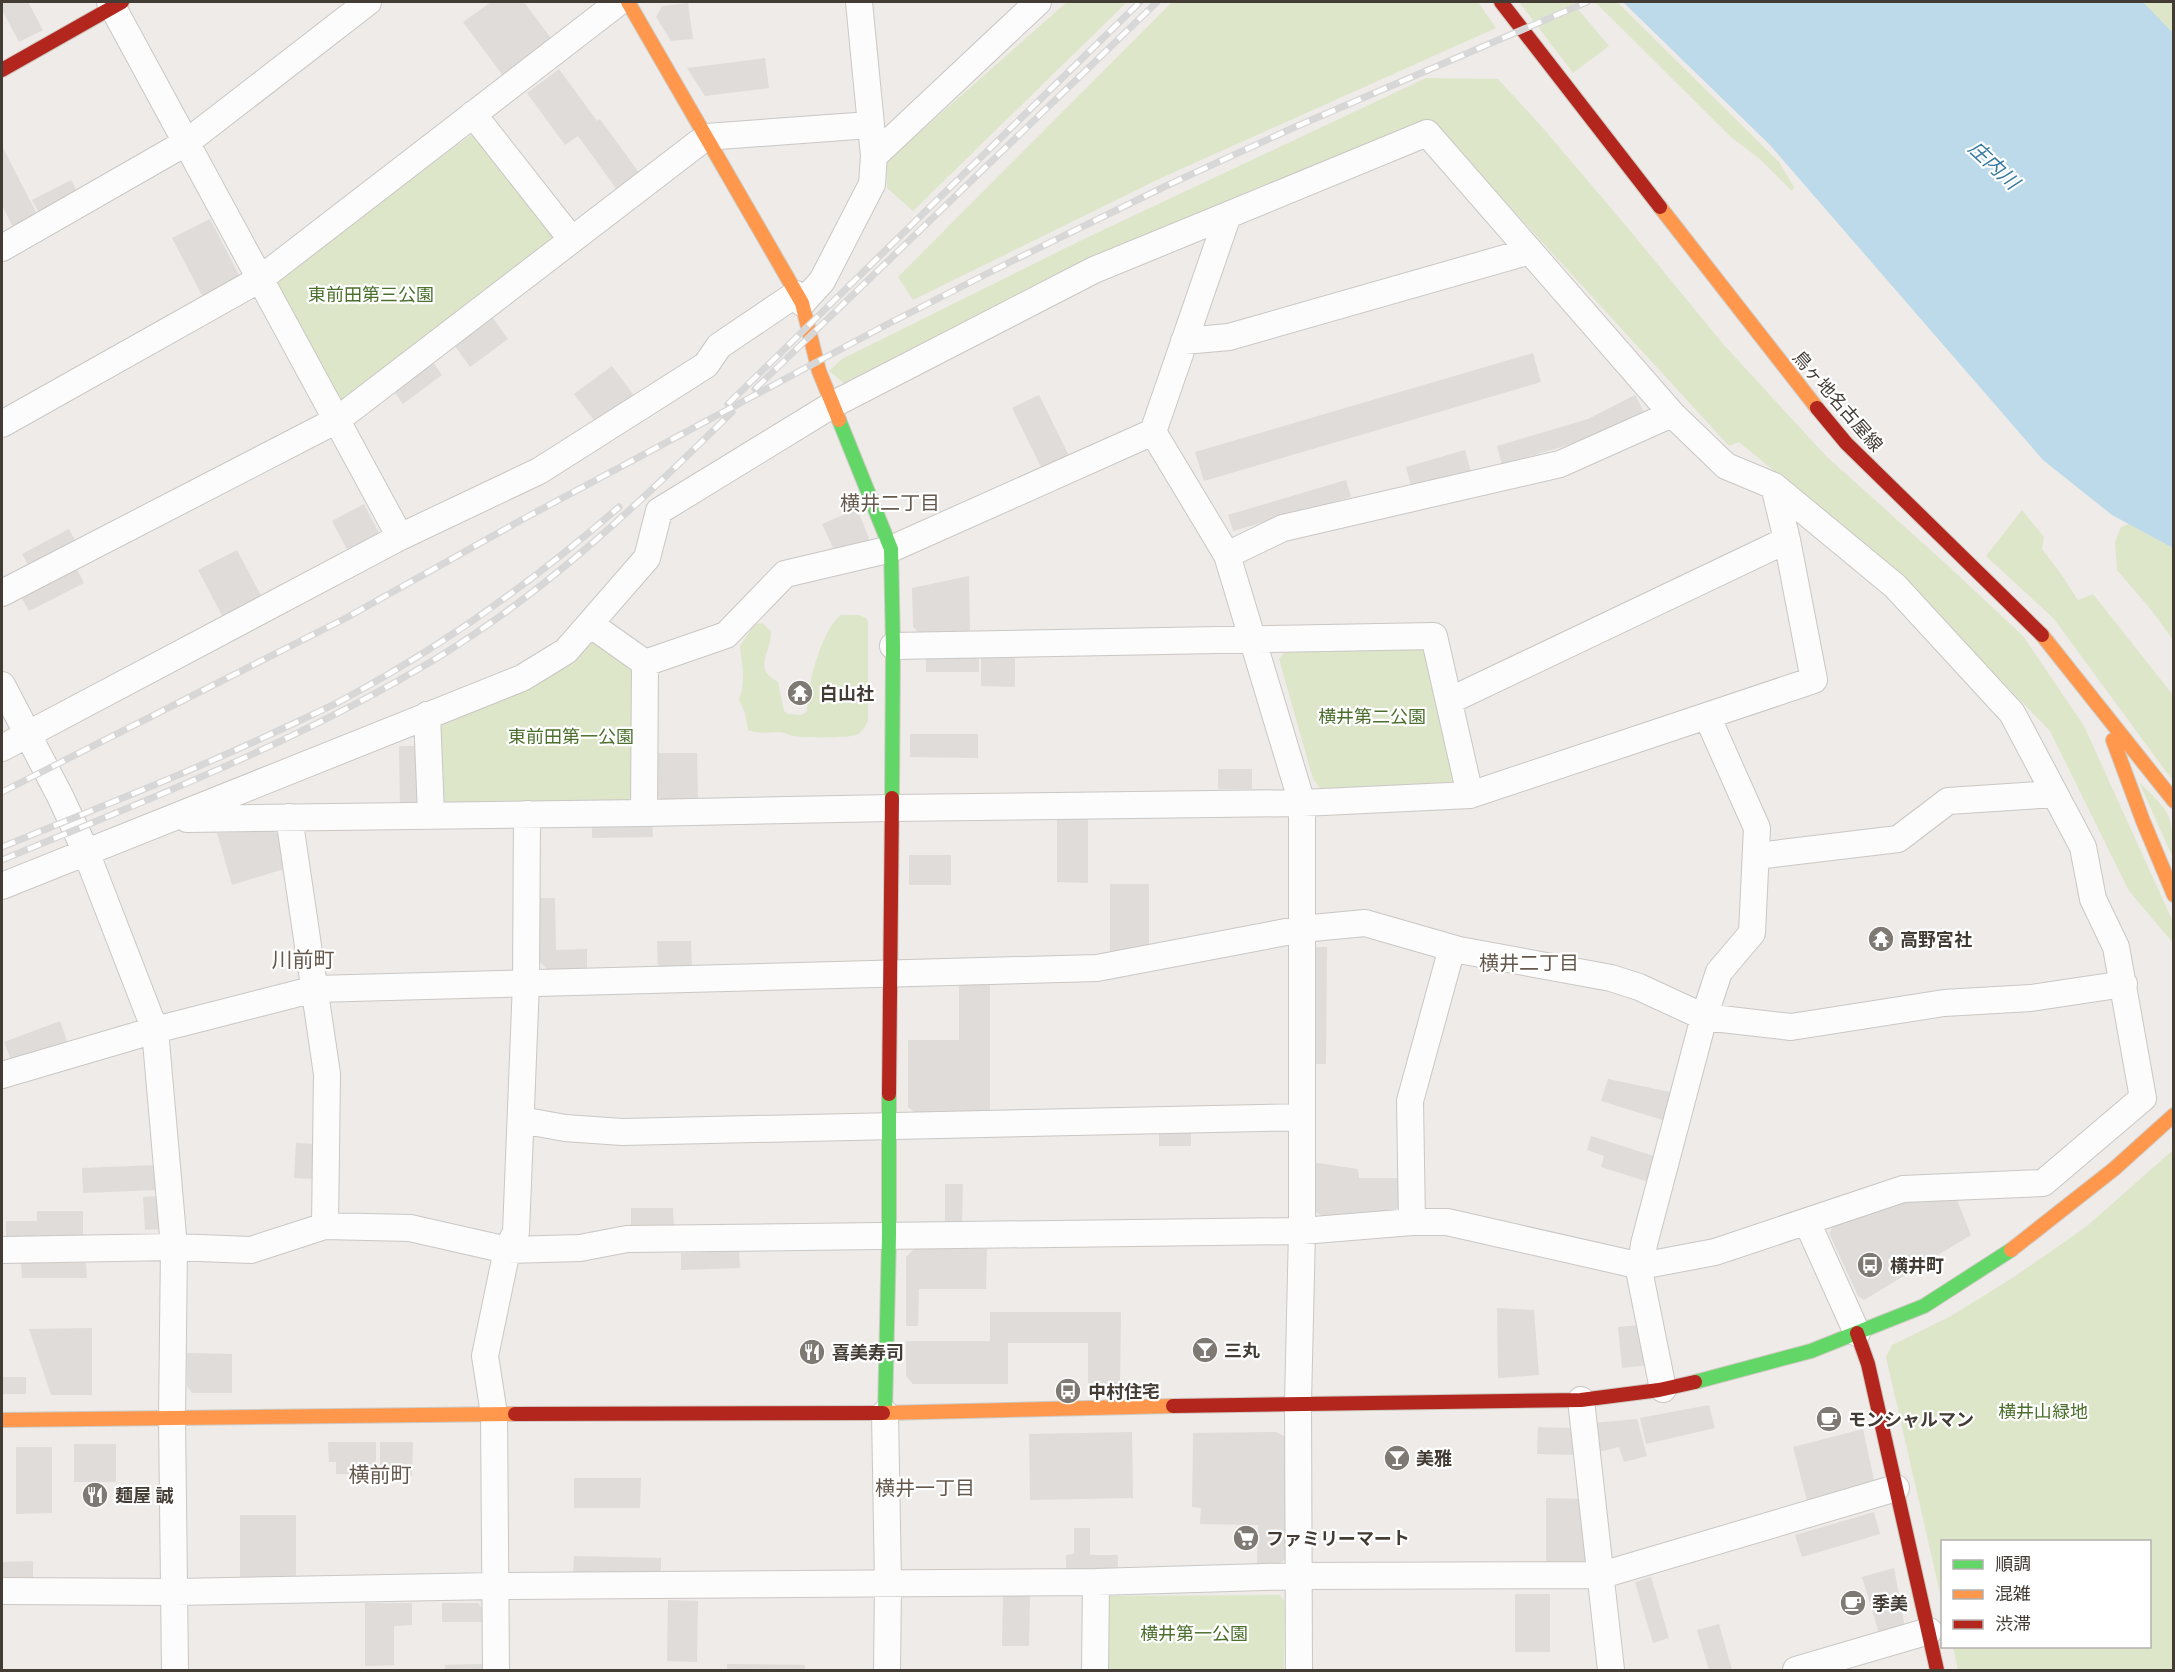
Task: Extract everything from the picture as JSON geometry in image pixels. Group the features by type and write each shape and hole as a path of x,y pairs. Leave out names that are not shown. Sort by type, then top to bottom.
{"street":[{"path":"2,248 187,142 368,2"},
{"path":"2,424 260,279 620,2"},
{"path":"628,2 799,298 819,371 891,549 892,808 889,973 889,1236 885,1413 887,1671"},
{"path":"2,748 400,537 539,471 706,365 719,346 799,298 822,281 872,184 874,156 859,2"},
{"path":"874,156 1038,2"},
{"name":"鳥ヶ地名古屋線","path":"1501,2 1743,315 1846,443 2035,627 2174,801"},
{"path":"2,70 115,3 260,279 400,537"},
{"path":"473,114 572,240"},
{"path":"2,593 337,420 706,137 870,125"},
{"path":"2,886 522,678 566,651 647,558 659,511 832,405 1094,270 1427,133 1672,414 1725,466 1774,486 1895,586 2012,713 2083,847 2093,899 2116,947 2143,1098 2043,1183 1903,1189 1715,1252 1641,1266 1447,1222 1412,1222 1302,1231 627,1239 580,1248 507,1250 411,1228 325,1226 251,1250 174,1247 2,1250"},
{"path":"645,663 726,635 785,573 891,549 1153,432 1228,215"},
{"path":"1184,341 1229,337 1530,251"},
{"path":"1227,555 1283,528 1560,464 1672,414"},
{"path":"1153,432 1227,555 1302,803 1302,1231 1298,1403 1299,1671"},
{"path":"172,819 1302,803 1470,795 1814,680 1787,540 1774,486"},
{"path":"1449,701 1787,540"},
{"path":"590,624 645,663"},
{"path":"893,646 1434,636 1470,795"},
{"path":"644,813 645,663"},
{"path":"2,685 86,852 155,1030 174,1247 172,1418 175,1671"},
{"path":"2103,712 2143,821 2174,895"},
{"path":"428,715 431,814"},
{"path":"1663,1389 1640,1275 1644,1244 1704,1017 1719,972 1752,933 1757,828 1707,716"},
{"path":"1757,856 1898,839 1948,801 2055,794"},
{"path":"496,1671 494,1414 485,1356 507,1250 516,1232 526,984 527,814"},
{"path":"289,817 327,1074 325,1226"},
{"path":"2,1075 155,1030 315,989 1097,968 1302,929 1365,923 1452,948 1611,978 1639,987 1704,1017 1791,1027 1944,1003 2031,998 2124,984"},
{"path":"1412,1222 1410,1101 1452,948"},
{"path":"2,1420 494,1414 885,1413 1298,1403 1581,1400 1663,1389 1811,1351 1924,1306 2021,1244 2114,1169 2174,1115"},
{"path":"521,1120 574,1129 622,1132 1301,1118"},
{"path":"1807,1222 1857,1333 1868,1364 1937,1671"},
{"path":"1581,1400 1611,1671"},
{"path":"2,1592 1095,1582 1299,1576 1602,1575 1896,1488"},
{"path":"1095,1582 1095,1671"},
{"path":"1796,1671 1929,1631"}],"green space":[{"path":"1067,2 1127,2 913,211 887,188 887,161"},
{"path":"1172,2 1478,2 1496,28 1159,179 913,300 898,277"},
{"path":"1519,2 1572,2 1609,46 1573,73"},
{"path":"1595,2 1617,2 1779,162 1794,187 1792,191 1760,159 1732,138"},
{"path":"2143,2 2173,2 2173,33"},
{"path":"1426,78 1498,79 1627,227 1724,345 1826,456 2023,636 2084,726 2173,922 2173,943 2129,891 2050,731 1894,570 1739,442 1729,446 1432,122 1091,256 846,385 829,371 842,359 1084,239"},
{"name":"東前田第三公園","path":"481,134 554,233 553,241 345,400 338,399 277,286 279,277 471,135"},
{"path":"2022,510 2044,537 2042,549 2078,600 2093,594 2173,695 2173,781 2054,619 1986,556"},
{"path":"2129,524 2173,548 2173,640 2117,570 2115,542 2121,527"},
{"path":"841,615 859,615 866,618 868,622 868,721 862,731 852,736 815,737 748,730 745,713 739,700 743,680 740,646 755,624 762,623 771,631 764,665 770,676 778,682 784,711 788,714 802,715 807,711 812,674 821,645 834,622"},
{"name":"東前田第一公園","path":"597,639 636,669 638,793 627,800 447,804 437,796 439,729 449,717 587,640"},
{"name":"横井第二公園","path":"1421,645 1430,650 1458,772 1450,785 1321,789 1313,779 1279,659 1289,647"},
{"path":"2139,782 2168,815 2171,823 2173,858"},
{"name":"横井山緑地","path":"2173,1150 2173,1670 1958,1670 1953,1648 2151,1648 2151,1540 1941,1540 1941,1598 1886,1357 1892,1345 1951,1316 2014,1277 2087,1226"},
{"name":"横井第一公園","path":"1280,1595 1285,1602 1284,1670 1103,1670 1102,1603 1109,1596"}],"shaded area":[{"path":"2,2 28,2 43,30 19,42 2,10"},
{"path":"491,2 524,2 553,41 504,77 463,22"},
{"path":"688,3 693,39 671,41 656,17 662,6"},
{"path":"765,58 769,88 705,96 687,68"},
{"path":"559,69 597,121 600,119 640,174 618,191 578,136 565,145 527,93"},
{"path":"2,146 39,218 15,231 2,205"},
{"path":"71,180 79,195 41,216 32,200"},
{"path":"210,219 239,275 236,285 205,301 172,238"},
{"path":"490,314 508,339 470,367 452,342"},
{"path":"1533,353 1541,382 1204,481 1195,452"},
{"path":"431,360 442,375 403,404 392,389"},
{"path":"612,366 635,397 596,423 574,394"},
{"path":"1039,395 1071,460 1044,473 1012,408"},
{"path":"1635,395 1644,412 1594,437 1502,465 1497,446 1588,419"},
{"path":"1465,450 1471,472 1411,485 1406,467"},
{"path":"1346,480 1351,497 1233,531 1228,515"},
{"path":"364,504 380,535 351,557 332,521"},
{"path":"857,509 869,538 865,546 835,552 822,524"},
{"path":"69,529 78,546 31,570 22,554"},
{"path":"237,550 265,603 226,623 198,570"},
{"path":"76,568 84,583 29,611 21,597"},
{"path":"969,576 970,634 921,635 913,627 912,588"},
{"path":"926,654 979,654 979,672 926,672"},
{"path":"981,654 1015,654 1015,687 981,686"},
{"path":"910,734 978,734 978,758 910,757"},
{"path":"399,746 418,746 419,801 413,806 400,806"},
{"path":"653,753 697,753 698,799 662,800 653,793"},
{"path":"1218,769 1252,769 1252,789 1218,789"},
{"path":"1057,816 1088,816 1088,883 1057,882"},
{"path":"652,822 653,837 592,838 592,823"},
{"path":"274,831 282,837 287,868 232,885 217,833"},
{"path":"909,855 951,855 951,885 909,885"},
{"path":"1110,884 1149,884 1149,949 1110,957"},
{"path":"539,898 555,898 556,950 587,949 587,970 549,971 540,962"},
{"path":"657,941 691,941 692,967 658,968"},
{"path":"1312,947 1327,947 1326,1064 1310,1064"},
{"path":"959,982 990,982 990,1112 914,1112 908,1107 908,1040 959,1040"},
{"path":"60,1021 69,1047 12,1063 4,1042"},
{"path":"1608,1079 1675,1093 1666,1121 1601,1101"},
{"path":"1159,1129 1191,1129 1191,1146 1159,1146"},
{"path":"1591,1136 1657,1157 1649,1182 1601,1167 1604,1156 1587,1150"},
{"path":"296,1143 316,1144 313,1179 294,1178"},
{"path":"1311,1162 1358,1169 1359,1178 1398,1178 1398,1208 1390,1215 1322,1217 1312,1208"},
{"path":"156,1165 157,1190 83,1193 82,1168"},
{"path":"945,1184 963,1184 962,1224 945,1224"},
{"path":"1955,1195 1971,1235 1864,1300 1858,1296 1829,1233 1837,1219 1908,1198"},
{"path":"157,1196 159,1229 145,1230 143,1197"},
{"path":"631,1208 673,1208 674,1227 631,1227"},
{"path":"37,1211 83,1211 83,1240 6,1240 6,1221 37,1221"},
{"path":"915,1248 987,1249 986,1289 919,1289 918,1326 906,1326 906,1257"},
{"path":"739,1251 740,1268 681,1270 681,1253"},
{"path":"21,1263 86,1263 87,1278 22,1278"},
{"path":"1497,1308 1534,1310 1539,1375 1498,1378"},
{"path":"990,1312 1121,1312 1120,1384 1088,1383 1088,1343 1008,1343 1008,1384 913,1384 906,1376 906,1341 990,1341"},
{"path":"1640,1325 1647,1365 1622,1368 1618,1327"},
{"path":"92,1328 92,1395 51,1395 29,1329"},
{"path":"187,1353 232,1354 232,1393 192,1393 187,1386"},
{"path":"2,1377 26,1377 26,1394 2,1394"},
{"path":"1709,1405 1715,1428 1646,1444 1640,1418"},
{"path":"1637,1419 1647,1456 1624,1462 1619,1447 1595,1453 1593,1423"},
{"path":"1538,1427 1572,1428 1576,1455 1537,1454"},
{"path":"1863,1429 1874,1480 1868,1489 1808,1505 1793,1447"},
{"path":"1132,1432 1133,1498 1030,1500 1029,1434"},
{"path":"1276,1432 1286,1437 1285,1559 1278,1566 1257,1567 1258,1525 1200,1524 1201,1508 1192,1507 1193,1433"},
{"path":"328,1442 376,1442 376,1474 336,1474 336,1462 329,1462"},
{"path":"380,1442 413,1442 412,1476 380,1476"},
{"path":"74,1444 116,1444 116,1482 74,1482"},
{"path":"16,1447 52,1447 52,1513 16,1514"},
{"path":"574,1478 641,1478 640,1508 574,1508"},
{"path":"1546,1498 1580,1499 1587,1557 1580,1566 1546,1566"},
{"path":"1874,1512 1880,1534 1802,1557 1795,1535"},
{"path":"240,1515 296,1515 296,1578 240,1579"},
{"path":"1074,1528 1090,1528 1090,1555 1118,1555 1118,1571 1066,1570 1066,1555 1074,1554"},
{"path":"574,1556 661,1558 661,1577 573,1576"},
{"path":"33,1561 33,1583 2,1583 2,1562"},
{"path":"1894,1568 1904,1622 1903,1626 1879,1633 1862,1577"},
{"path":"1651,1577 1669,1638 1653,1643 1635,1582"},
{"path":"1515,1594 1550,1594 1550,1652 1515,1652"},
{"path":"1003,1595 1030,1595 1029,1646 1002,1646"},
{"path":"668,1600 698,1601 697,1662 667,1661"},
{"path":"365,1603 412,1603 412,1625 394,1626 394,1665 365,1666"},
{"path":"442,1603 478,1603 483,1609 483,1622 442,1622"},
{"path":"1719,1624 1732,1670 1709,1670 1697,1630"},
{"path":"483,1664 483,1670 445,1670 445,1665"},
{"path":"727,1664 805,1665 805,1670 727,1670"}],"water":[{"name":"庄内川","path":"1623,2 2143,2 2173,33 2173,548 2112,515 2043,460 1770,145"}],"railway":[{"path":"728,404 1140,2"},
{"path":"755,389 1157,2"},
{"path":"2,792 346,618 525,518 884,326 1012,261 1168,185 1295,127 1587,2"},
{"path":"2,860 168,791 278,742 332,716 437,658 477,632 554,575 627,512 732,412"},
{"path":"2,847 216,759 348,697 420,655 489,610 619,507"}],"traffic: fast":[{"path":"839,420 891,549 892,798"},
{"path":"885,1413 889,1094"},
{"path":"1695,1382 1811,1351 1924,1306 2011,1250"}],"traffic: slow":[{"path":"628,2 802,303 819,371 839,420"},
{"path":"1660,207 1817,408"},
{"path":"2042,635 2174,801"},
{"path":"2113,740 2174,895"},
{"path":"2011,1250 2114,1169 2174,1115"},
{"path":"883,1413 1173,1406"},
{"path":"2,1420 515,1414"}],"traffic: jam":[{"path":"2,70 122,2"},
{"path":"1501,2 1660,207"},
{"path":"1817,408 1846,443 2042,635"},
{"path":"889,1094 892,798"},
{"path":"1857,1333 1868,1364 1937,1670"},
{"path":"1173,1406 1581,1400 1659,1390 1695,1382"},
{"path":"515,1414 883,1413"}],"place":[{"name":"白山社","path":"800,693"},
{"name":"高野宮社","path":"1881,939"},
{"name":"横井町","path":"1870,1265"},
{"name":"三丸","path":"1205,1350"},
{"name":"喜美寿司","path":"812,1352"},
{"name":"中村住宅","path":"1068,1391"},
{"name":"モンシャルマン","path":"1829,1419"},
{"name":"美雅","path":"1397,1458"},
{"name":"麺屋 誠","path":"95,1495"},
{"name":"ファミリーマート","path":"1246,1538"},
{"name":"季美","path":"1853,1603"}],"district":[{"name":"横井二丁目","path":"890,503"},
{"name":"川前町","path":"303,959"},
{"name":"横井二丁目","path":"1529,963"},
{"name":"横前町","path":"380,1474"},
{"name":"横井一丁目","path":"925,1488"}]}
